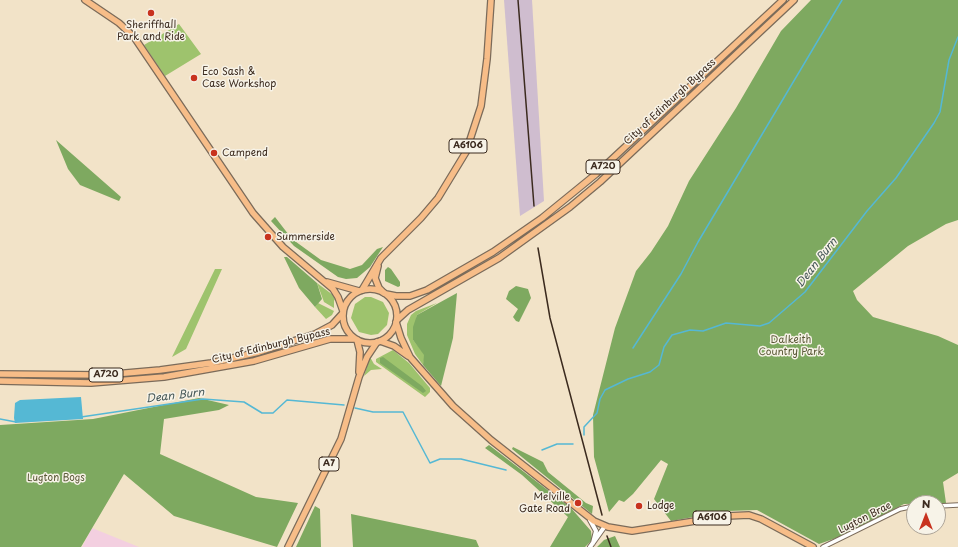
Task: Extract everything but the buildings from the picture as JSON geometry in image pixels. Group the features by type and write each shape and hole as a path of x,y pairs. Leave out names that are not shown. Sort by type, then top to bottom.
{"main road":[{"path":"85,0 119,23 134,37 253,213 283,247 323,280 336,293 343,313 345,328 356,339 368,343 378,342 390,335 396,321 394,303 375,278 379,262"},
{"name":"A6106","path":"360,290 379,262 430,208 458,168 466,152 481,106 487,59 491,0"},
{"name":"City of Edinburgh Bypass","path":"385,293 396,296 410,296 427,290 493,252 542,218 596,174 783,0"},
{"name":"City of Edinburgh Bypass","path":"396,321 408,310 499,258 600,182 794,0"},
{"path":"323,280 360,290 372,289 385,293"},
{"path":"343,313 347,301 360,290"},
{"name":"City of Edinburgh Bypass","path":"0,374 103,375 160,370 212,363 259,352 315,334 332,325 343,313"},
{"name":"A6106","path":"396,321 401,338 410,357 438,391 483,433 589,518 605,526 625,530 640,530 727,516 750,515 761,519 813,547"},
{"name":"City of Edinburgh Bypass","path":"0,381 83,383 164,377 254,361 330,339 356,339"},
{"name":"A7","path":"356,339 360,352 359,377"},
{"name":"A6106","path":"378,342 394,346 410,357"},
{"name":"A7","path":"288,547 341,439 359,377 367,357 378,342"}],"street":[{"path":"946,506 958,505"},
{"name":"Lugton Brae","path":"823,547 900,509 906,508"},
{"path":"589,518 596,531 592,545"},
{"path":"592,545 605,526"}],"shaded area":[{"path":"504,0 532,0 544,201 520,216"},
{"path":"92,528 139,547 82,547"}],"green space":[{"name":"Dalkeith Country Park","path":"811,0 958,0 958,220 946,224 908,246 853,291 857,300 873,317 938,336 958,345 958,473 943,482 945,495 906,495 906,504 842,536 819,544 757,510 727,511 671,521 654,499 668,464 661,460 633,494 624,502 619,500 609,512 594,457 593,415 615,328 636,271 651,252 668,226 689,181 736,108 781,31"},
{"path":"179,24 201,54 165,76 144,45"},
{"path":"56,140 121,197 119,201 80,185 68,169"},
{"path":"275,217 292,239 321,260 350,269 362,265 377,249 383,247 370,267 357,278 346,279 338,277 294,246 271,221"},
{"path":"284,257 287,257 317,283 322,299 315,307 299,288"},
{"path":"388,267 400,282 400,286 398,287 385,281 385,270"},
{"path":"215,269 222,269 186,349 172,357"},
{"path":"317,283 333,295 335,299 334,308 324,302"},
{"path":"516,286 528,289 531,298 519,322 513,317 518,309 506,299 509,291"},
{"path":"457,293 453,338 441,386 423,365 424,355 413,340 413,327 417,315"},
{"path":"365,297 371,297 383,302 389,313 387,325 378,334 371,335 359,332 351,318 355,304"},
{"path":"318,303 334,311 332,315 326,319 315,307"},
{"path":"437,303 417,315 413,340 425,355 423,365 415,354 407,335 407,324 411,315 416,311"},
{"path":"393,350 409,363 430,388 430,392 425,397 376,362 376,359"},
{"path":"370,357 374,364 382,369 371,370 364,376"},
{"path":"383,357 422,386 426,391 423,393 380,363 380,358"},
{"name":"Lugton Bogs","path":"199,398 229,405 219,410 164,419 160,454 256,497 298,503 277,547 174,516 124,474 81,547 0,547 0,425 93,419"},
{"path":"489,445 571,508 591,531 592,540 585,547 550,547 568,517 522,475 485,448"},
{"path":"513,447 543,462 548,472 586,503 593,506 592,514 512,449"},
{"path":"315,506 320,509 321,547 296,547"},
{"path":"351,514 476,540 479,547 353,547"},
{"path":"615,536 620,547 597,547 604,540"}],"water":[{"path":"81,397 83,419 15,423 15,403 20,400"}],"waterway":[{"path":"633,348 681,274 698,242 842,0"},
{"name":"Dean Burn","path":"584,435 584,427 597,413 600,399 605,390 628,379 650,372 659,365 664,347 672,335 690,330 703,331 726,323 760,326 769,323 805,292 867,211 896,178 934,123 940,112 949,60 958,37"},
{"name":"Dean Burn","path":"81,417 203,399 244,402 262,413 273,413 287,400 344,405"},
{"name":"Dean Burn","path":"355,408 373,412 403,412 430,463 440,459 461,459 506,470"},
{"name":"Dean Burn","path":"0,419 16,422"},
{"name":"Dean Burn","path":"542,450 557,444 573,444"}],"railway":[{"path":"518,0 534,206"},
{"path":"538,248 550,318 602,515"},
{"path":"607,536 611,547"}],"place":[{"name":"Sheriffhall Park and Ride","path":"151,13"},
{"name":"Eco Sash & Case Workshop","path":"194,78"},
{"name":"Campend","path":"214,153"},
{"name":"Summerside","path":"268,237"},
{"name":"Melville Gate Road","path":"578,503"},
{"name":"Lodge","path":"639,506"}]}
